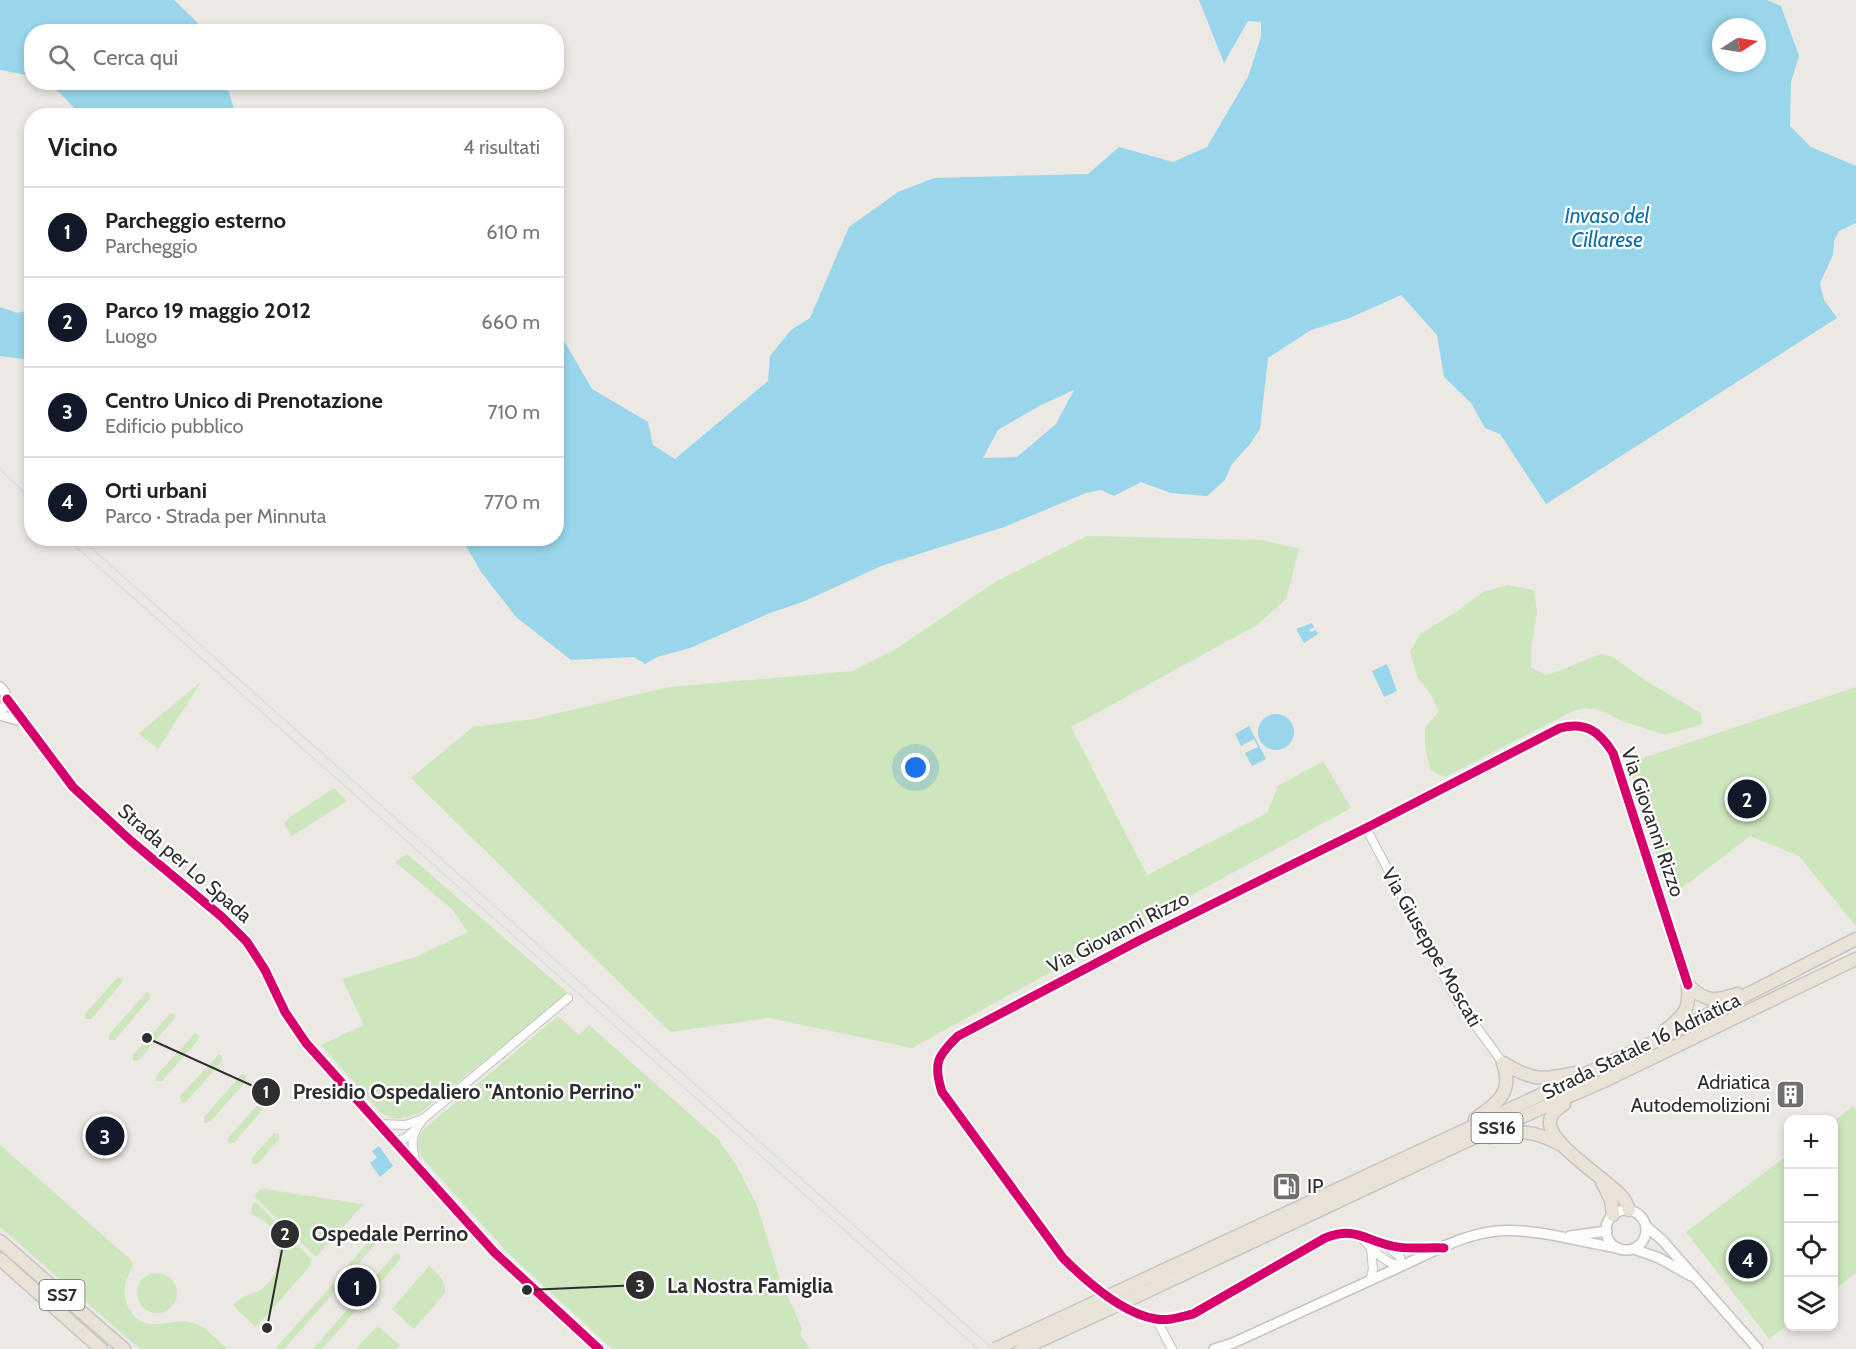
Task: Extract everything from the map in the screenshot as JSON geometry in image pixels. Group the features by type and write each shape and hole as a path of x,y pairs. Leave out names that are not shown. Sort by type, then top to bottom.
{"highway":[{"name":"Strada Statale 16 Adriatica","path":"1022,1349 1133,1291 1460,1138 1856,939"},
{"name":"Strada Statale 16 Adriatica","path":"1460,1138 1604,1081 1856,959"},
{"path":"1688,986 1703,999 1714,999 1768,984"},
{"path":"1650,1044 1686,1013 1689,1002 1688,986"},
{"path":"1503,1063 1533,1077 1548,1079 1599,1068"},
{"path":"1460,1138 1503,1095 1508,1083 1503,1063"},
{"path":"1604,1081 1554,1111 1550,1121 1551,1129 1566,1148 1622,1196 1629,1210"},
{"path":"1460,1138 1525,1132 1544,1136 1566,1148"},
{"path":"1600,1179 1611,1200 1613,1215"},
{"name":"SS7","path":"0,1241 124,1349"},
{"name":"SS7","path":"0,1259 101,1349"},
{"name":"SS16","path":"995,1349 1133,1291"}],"street":[{"name":"Strada per Lo Spada","path":"0,687 57,768 89,803 222,917 247,942 265,970 295,1028 494,1252 599,1349"},
{"path":"7,699 0,713 25,722"},
{"name":"Via Giovanni Rizzo","path":"1444,1248 1395,1247 1358,1234 1340,1232 1325,1238 1192,1314 1174,1319 1156,1319 1140,1315 1122,1306 1082,1276 1063,1258 942,1092 936,1074 941,1052 958,1036 1140,940 1366,828 1560,728 1572,725 1589,728 1604,738 1613,753 1688,986"},
{"name":"Via Giuseppe Moscati","path":"1366,828 1456,999 1503,1063"},
{"path":"394,1141 404,1139 414,1131 423,1119 568,998"},
{"path":"380,1124 406,1125 423,1119"},
{"path":"394,1141 406,1125"},
{"path":"414,1131 412,1150 416,1165"},
{"path":"1618,1248 1610,1241 1606,1231 1607,1225 1613,1215 1629,1210 1641,1217 1646,1226 1662,1239 1758,1349"},
{"path":"1634,1249 1644,1239 1646,1226"},
{"path":"1214,1349 1233,1343 1444,1248 1479,1234 1496,1231 1521,1230 1567,1236 1588,1244 1634,1249 1659,1258 1702,1285"},
{"path":"1567,1236 1606,1231"},
{"path":"1358,1234 1383,1258 1394,1265 1402,1266"},
{"path":"1386,1245 1400,1257 1402,1266"},
{"path":"1370,1281 1373,1269 1371,1247"},
{"path":"1156,1319 1172,1349"}],"green space":[{"path":"1087,536 1263,540 1299,549 1286,599 1257,625 1071,727 1147,875 1267,813 1278,786 1323,761 1351,808 912,1048 769,1018 670,1032 411,778 473,727 533,719 669,687 853,671 896,649 995,582"},
{"path":"1508,585 1534,590 1537,613 1531,646 1531,667 1545,675 1600,654 1613,657 1646,681 1701,713 1702,724 1665,735 1625,722 1600,710 1584,708 1569,713 1445,777 1430,770 1425,746 1425,728 1439,711 1417,676 1410,652 1421,633 1455,613 1483,592"},
{"path":"201,682 158,749 139,734 139,733"},
{"path":"1856,687 1856,926 1799,856 1750,836 1669,898 1628,763"},
{"path":"334,788 347,801 292,836 284,824 290,817"},
{"path":"407,854 568,993 421,1112 406,1118 396,1118 381,1113 321,1045 364,1025 342,979 418,956 468,932 452,909 395,862"},
{"path":"118,977 122,980 121,984 91,1019 85,1019 85,1014"},
{"path":"147,992 151,995 150,998 115,1040 109,1040 109,1034"},
{"path":"171,1013 175,1015 174,1019 139,1060 133,1061 133,1055"},
{"path":"558,1016 579,1035 589,1025 718,1139 736,1165 757,1205 778,1273 802,1329 800,1334 810,1349 612,1349 507,1252 424,1160 418,1144 425,1128"},
{"path":"195,1033 199,1036 198,1040 162,1081 157,1081 156,1076"},
{"path":"219,1054 222,1056 222,1061 186,1102 181,1102 180,1096"},
{"path":"242,1074 246,1077 246,1081 210,1122 204,1123 204,1117"},
{"path":"261,1101 264,1103 264,1108 234,1143 228,1143 228,1138"},
{"path":"1853,1106 1856,1110 1856,1273 1838,1287 1838,1169 1838,1118"},
{"path":"274,1133 279,1134 279,1139 257,1164 252,1164 252,1158"},
{"path":"0,1145 131,1260 133,1264 126,1280 125,1299 134,1316 151,1324 182,1321 194,1323 227,1349 140,1349 0,1227"},
{"path":"1784,1158 1784,1327 1769,1339 1686,1232"},
{"path":"260,1190 363,1205 316,1257 254,1196"},
{"path":"253,1202 257,1203 312,1260 311,1265 256,1327 234,1305 237,1301 265,1286 276,1271 279,1253 275,1234 270,1226 251,1214"},
{"path":"376,1234 380,1237 379,1240 353,1270 348,1270 348,1265"},
{"path":"396,1253 400,1254 401,1258 375,1289 371,1289 369,1284"},
{"path":"429,1266 443,1281 445,1293 414,1329 392,1309"},
{"path":"157,1273 171,1279 177,1293 171,1307 157,1313 143,1307 137,1293 143,1279"},
{"path":"333,1284 336,1290 284,1349 275,1349"},
{"path":"352,1304 358,1305 357,1309 322,1349 313,1349"},
{"path":"377,1326 400,1345 396,1349 356,1349"}],"water":[{"path":"0,0 174,0 198,24 24,24 24,75 0,70"},
{"name":"Invaso del Cillarese","path":"1199,0 1767,0 1781,6 1799,56 1791,82 1790,126 1811,147 1856,166 1856,223 1839,231 1834,241 1833,255 1820,283 1824,300 1837,318 1546,504 1500,434 1485,428 1471,403 1444,377 1437,335 1401,295 1350,318 1311,330 1268,358 1260,429 1232,464 1225,480 1207,496 1171,493 1141,482 1114,496 1101,490 1086,493 1004,527 881,566 805,601 770,613 690,648 657,657 645,664 634,657 571,660 516,617 481,572 466,546 564,546 564,341 592,389 648,422 653,445 675,459 768,381 770,356 791,330 810,318 849,227 898,192 934,178 1088,174 1119,147 1173,162 1207,147 1248,77 1261,37 1261,22 1248,21 1224,63","holes":["1074,390 1056,424 1017,457 983,458 998,430 1039,406"]},
{"path":"55,90 228,90 234,108 74,108"},
{"path":"0,307 17,313 24,312 24,359 0,356"},
{"path":"1312,623 1314,627 1309,630 1311,632 1316,630 1318,634 1304,643 1296,629"},
{"path":"1387,664 1397,691 1384,697 1372,671"},
{"path":"1276,714 1289,719 1294,732 1289,745 1276,750 1263,745 1258,732 1263,719"},
{"path":"1249,726 1266,759 1252,766 1245,753 1258,747 1254,739 1241,746 1235,734"},
{"path":"379,1146 393,1166 380,1177 370,1163 377,1158 372,1151"}],"railway":[{"path":"0,469 24,492"},
{"path":"75,546 978,1349"},
{"path":"89,546 993,1349"}],"cycle path":[{"path":"7,699 73,787 131,841 222,917 247,942 265,970 285,1012 306,1043 494,1252 599,1349"},
{"path":"1444,1248 1398,1247 1360,1235 1345,1233 1336,1235 1325,1238 1193,1314 1165,1319 1143,1316 1130,1311 1105,1295 1063,1258 942,1092 938,1074 941,1055 958,1036 1140,940 1366,828 1560,728 1569,726 1585,727 1591,730 1603,739 1613,753 1688,985"}],"place":[{"name":"Parco 19 maggio 2012","path":"1747,799"},
{"name":"Presidio Ospedaliero \"Antonio Perrino\"","path":"147,1038"},
{"name":"Adriatica Autodemolizioni","path":"1791,1094"},
{"name":"Centro Unico di Prenotazione","path":"105,1136"},
{"name":"IP","path":"1286,1186"},
{"name":"Orti urbani","path":"1748,1259"},
{"name":"Parcheggio esterno","path":"357,1287"},
{"name":"La Nostra Famiglia","path":"527,1290"},
{"name":"Ospedale Perrino","path":"267,1328"}]}
